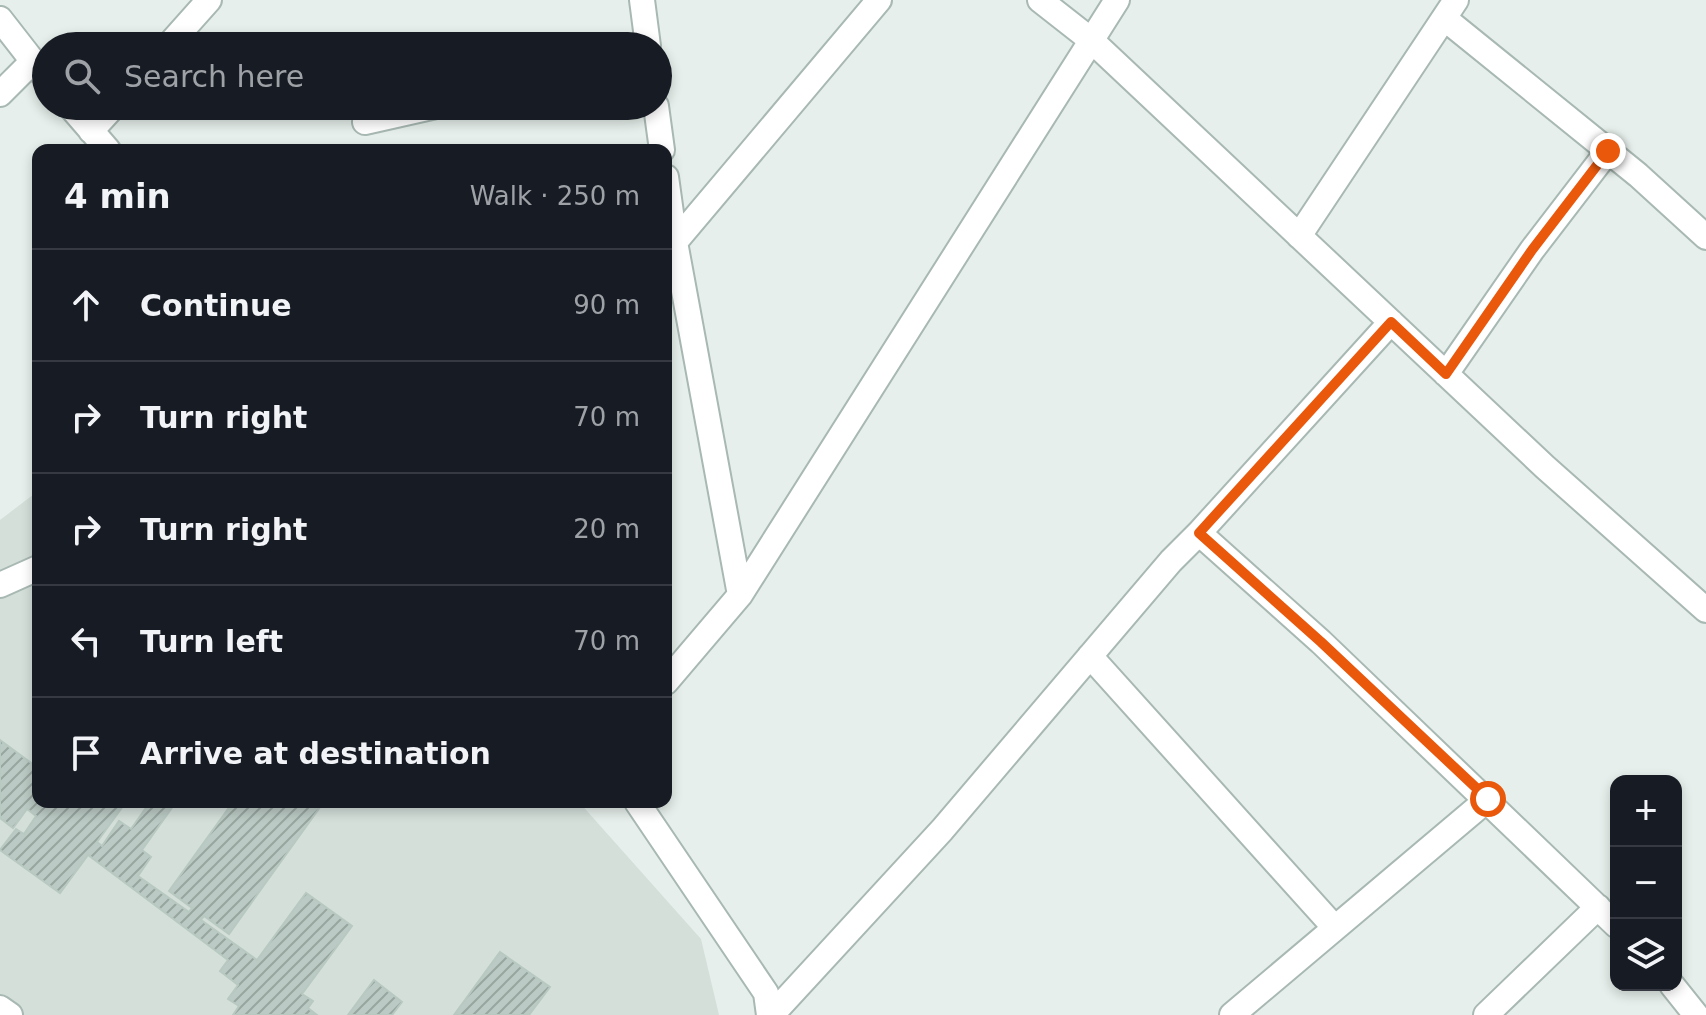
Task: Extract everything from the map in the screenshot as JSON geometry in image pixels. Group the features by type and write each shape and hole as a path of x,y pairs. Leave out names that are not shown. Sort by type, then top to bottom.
{"street":[{"path":"180,32 209,0"},
{"path":"642,0 646,32"},
{"path":"675,242 879,0"},
{"path":"1040,0 1091,40 1545,467 1706,610"},
{"path":"672,675 740,595 1117,0"},
{"path":"1299,236 1450,9 1706,237"},
{"path":"0,19 32,61"},
{"path":"0,94 32,74"},
{"path":"82,120 103,144"},
{"path":"91,131 101,120"},
{"path":"365,122 374,120"},
{"path":"658,120 661,144"},
{"path":"1446,374 1532,250 1608,151"},
{"path":"672,220 740,595"},
{"path":"641,808 775,1007 942,830 1171,561 1391,322"},
{"path":"1199,533 1321,642 1610,919"},
{"path":"0,585 32,571"},
{"path":"1090,656 1335,928"},
{"path":"1232,1015 1488,799"},
{"path":"1486,1015 1598,907"},
{"path":"1677,991 1696,1015"},
{"path":"0,1008 10,1015"}],"shaded area":[{"path":"32,496 32,808 584,808 701,939 719,1015 0,1015 0,520"}],"building":[{"path":"0,740 32,764 32,808 122,808 97,842 102,846 119,821 131,829 146,808 172,808 142,850 151,857 138,876 189,912 192,908 169,891 229,808 319,808 229,934 204,916 201,920 257,960 306,893 352,926 302,994 313,1001 308,1008 317,1015 233,1015 239,1006 228,999 238,985 220,971 228,960 88,855 60,893 0,850 16,829 24,834 36,816 27,809 13,828 0,818"},
{"path":"500,952 550,987 529,1015 454,1015"},
{"path":"374,980 402,1002 392,1015 348,1015"}],"route":[{"path":"1488,799 1321,642 1199,533 1391,322 1446,374 1532,250 1608,151"}]}
